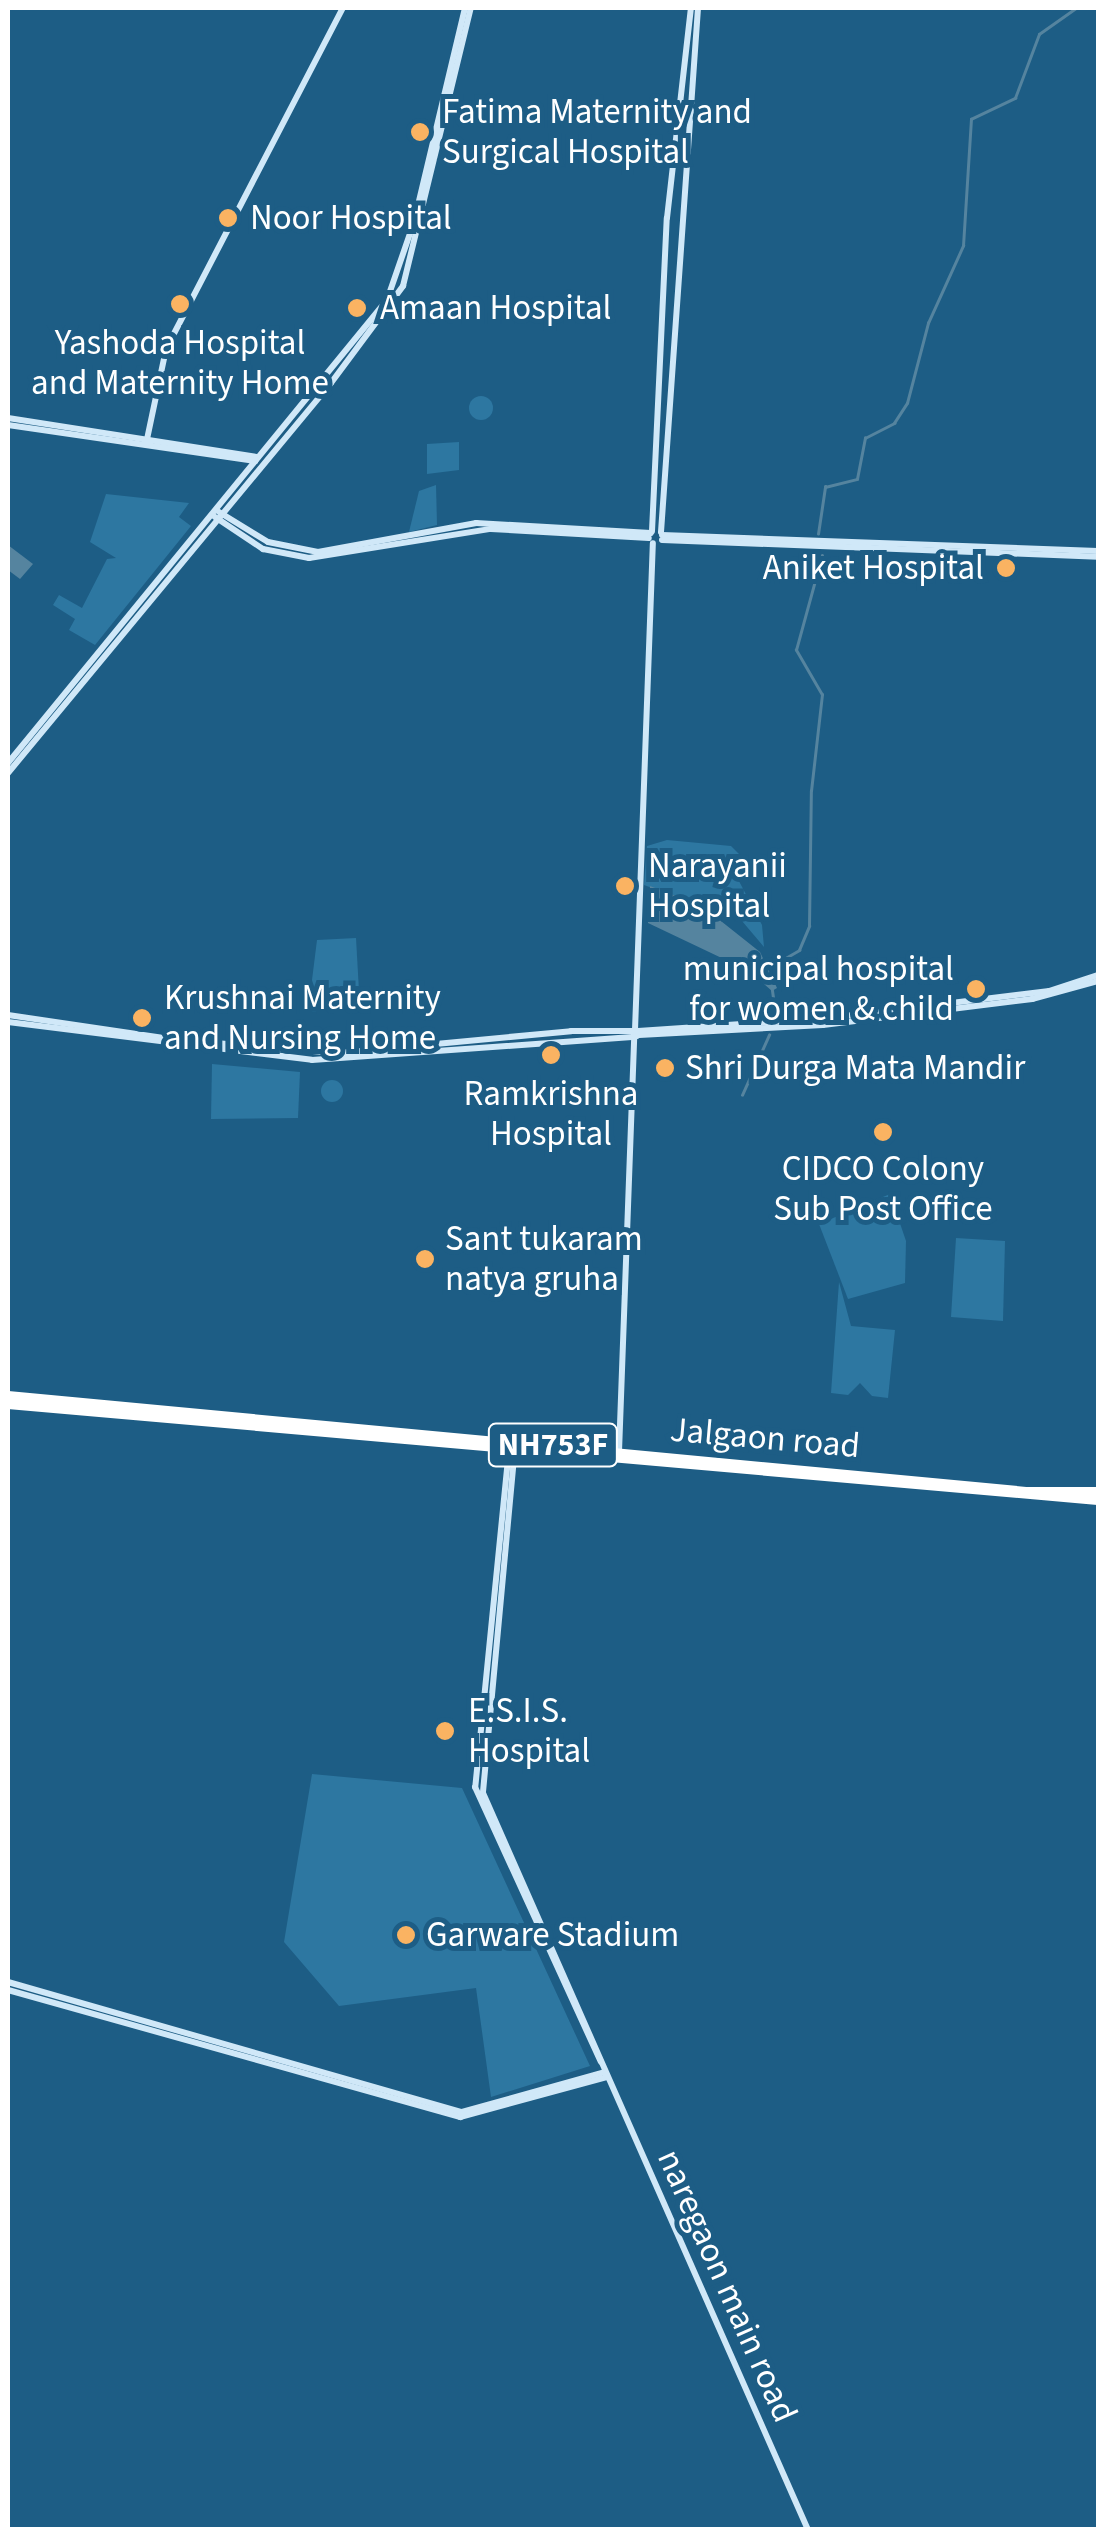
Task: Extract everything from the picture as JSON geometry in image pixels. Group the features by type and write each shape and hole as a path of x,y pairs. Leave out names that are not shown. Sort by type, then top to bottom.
{"highway":[{"name":"Jalgaon road","path":"8,1396 1098,1500"},
{"name":"Jalgaon road","path":"8,1404 619,1452 1028,1492 1098,1492"}],"street":[{"path":"146,441 166,349 343,8"},
{"path":"8,762 361,336 401,270 468,8"},
{"path":"619,1452 667,218 691,8"},
{"path":"656,536 698,8"},
{"path":"8,421 259,460"},
{"path":"214,513 268,542 318,552 476,524 656,536 1098,554"},
{"path":"8,773 214,513"},
{"path":"8,1019 177,1040 340,1053 503,1035 635,1033 834,1018 1049,991 1098,978"},
{"name":"naregaon main road","path":"512,1446 481,1786 808,2530"},
{"path":"8,1982 125,2019 462,2112 498,2106 606,2075"},
{"path":"8,1990 125,2019"}],"shaded area":[{"path":"481,396 493,408 481,420 469,408"},
{"path":"459,442 459,470 427,474 427,444"},
{"path":"436,485 437,525 409,532 419,491"},
{"path":"106,494 189,503 179,517 191,526 95,645 69,630 75,619 53,605 59,595 82,608 107,559 116,558 90,542"},
{"path":"8,545 33,564 20,579 8,570"},
{"path":"667,840 731,846 739,854 729,862 762,925 764,947 742,921 644,885 647,846"},
{"path":"650,886 702,906 760,952 777,988 772,991 749,971 648,923"},
{"path":"356,938 360,1009 308,1012 317,940"},
{"path":"212,1064 300,1072 298,1118 211,1119"},
{"path":"332,1080 340,1083 340,1099 332,1102 324,1099 321,1091 324,1083"},
{"path":"890,1194 906,1241 905,1283 848,1299 819,1224"},
{"path":"956,1238 1005,1241 1003,1321 951,1317"},
{"path":"839,1282 851,1326 895,1330 888,1398 872,1396 860,1383 848,1395 831,1393"},
{"name":"Garware Stadium","path":"312,1774 462,1788 590,2066 491,2097 476,1988 339,2006 284,1942"}],"waterway":[{"path":"818,534 825,487 857,479 865,438 894,423 907,403 928,323 963,246 971,119 1015,98 1039,34 1076,8"},
{"path":"782,960 799,950 809,926 811,791 822,695 796,650 822,555"},
{"path":"765,968 779,962"},
{"path":"772,987 776,1015"},
{"path":"742,1095 769,1035"}],"place":[{"name":"Fatima Maternity and Surgical Hospital","path":"420,132"},
{"name":"Noor Hospital","path":"228,218"},
{"name":"Yashoda Hospital and Maternity Home","path":"180,304"},
{"name":"Amaan Hospital","path":"357,308"},
{"name":"Aniket Hospital","path":"1006,568"},
{"name":"Narayanii Hospital","path":"625,886"},
{"name":"municipal hospital for women & child","path":"976,989"},
{"name":"Krushnai Maternity and Nursing Home","path":"142,1018"},
{"name":"Ramkrishna Hospital","path":"551,1055"},
{"name":"Shri Durga Mata Mandir","path":"665,1068"},
{"name":"CIDCO Colony Sub Post Office","path":"883,1132"},
{"name":"Sant tukaram natya gruha","path":"425,1259"},
{"name":"E.S.I.S. Hospital","path":"445,1731"},
{"name":"Garware Stadium","path":"406,1935"}]}
